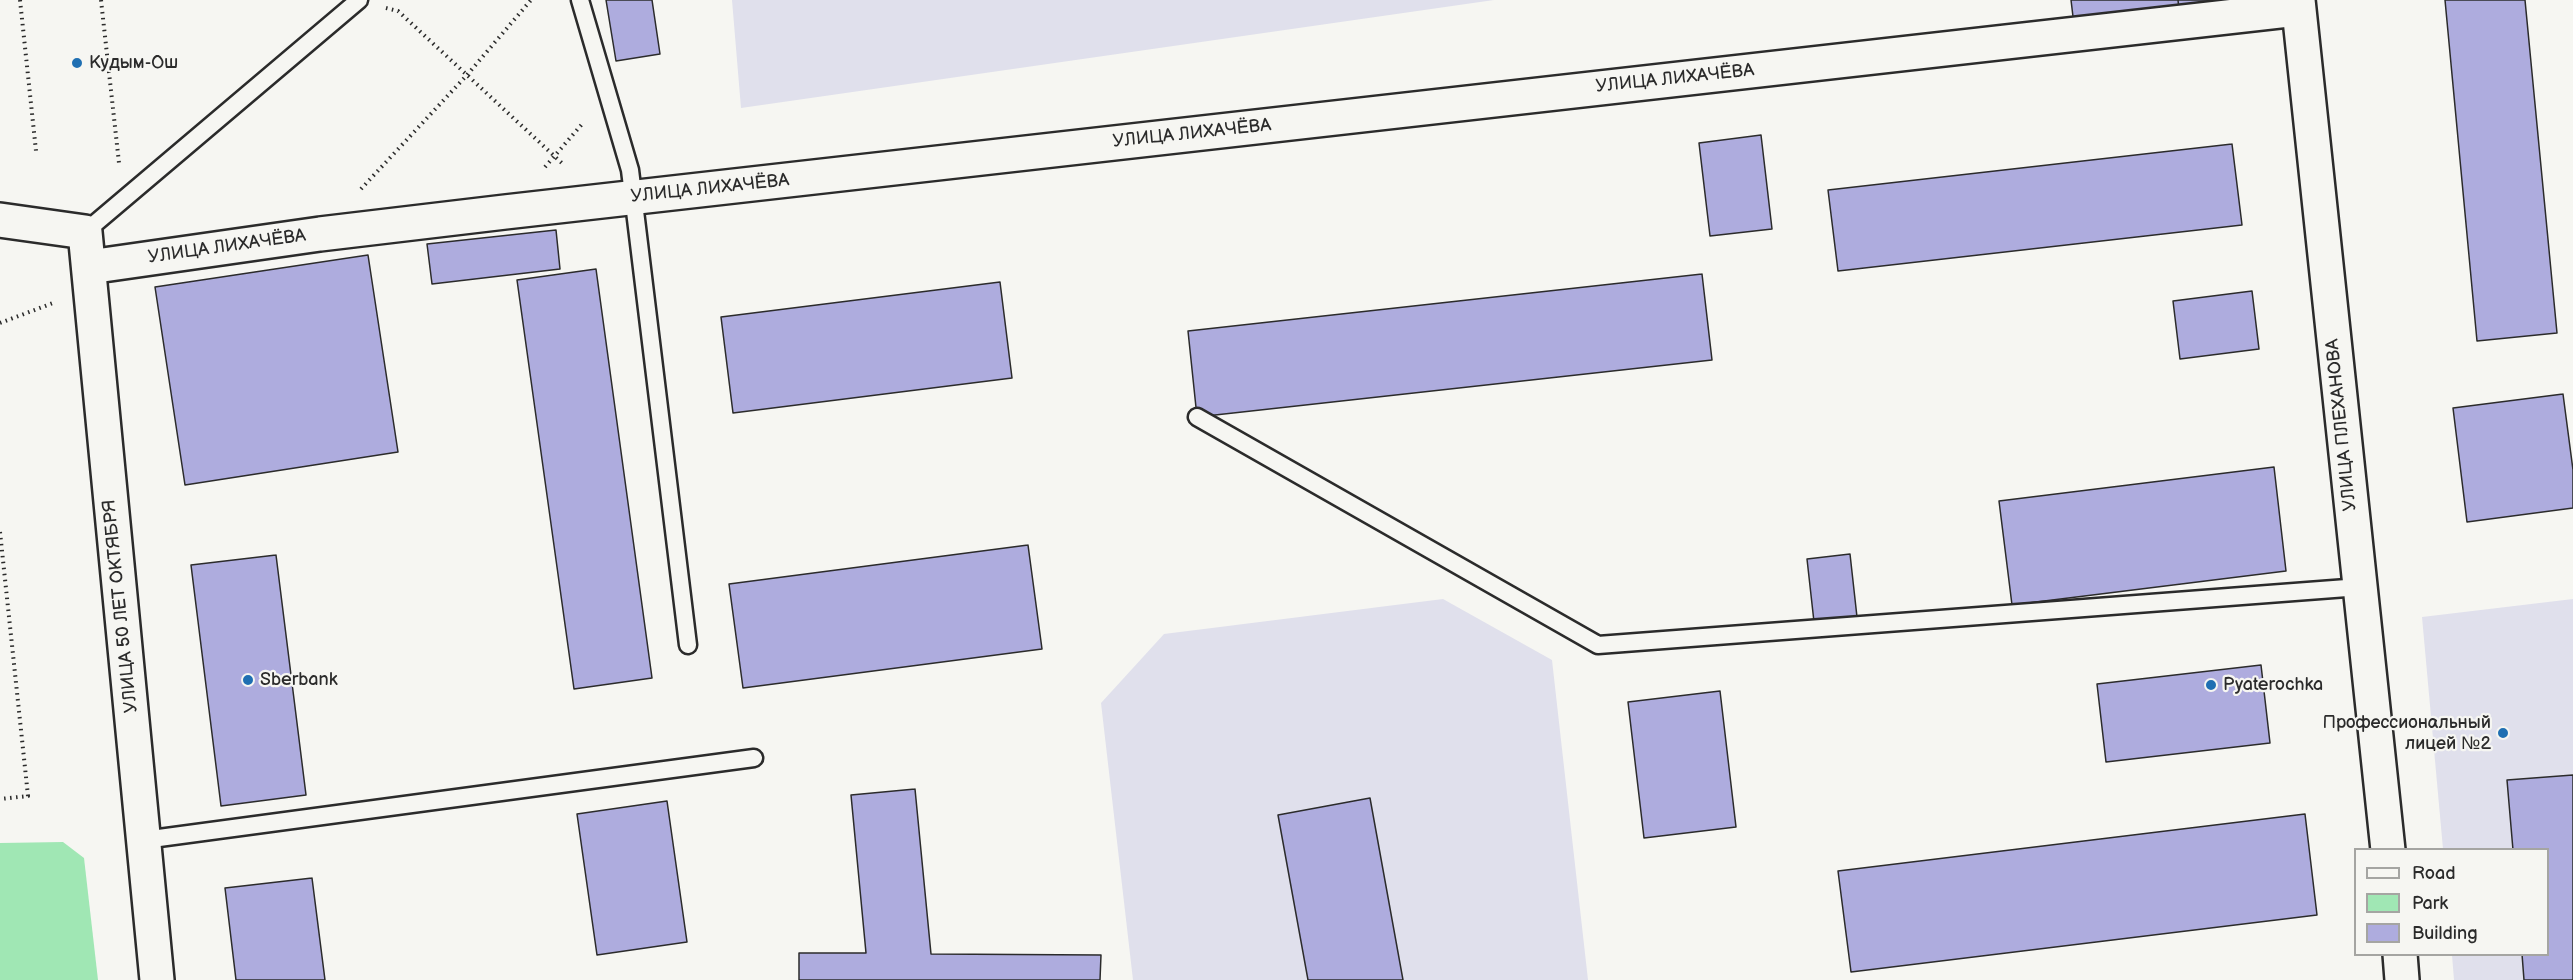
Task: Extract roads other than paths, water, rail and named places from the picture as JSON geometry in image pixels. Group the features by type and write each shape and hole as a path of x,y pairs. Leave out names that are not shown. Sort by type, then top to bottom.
{"street":[{"name":"УЛИЦА ЛИХАЧЁВА","path":"89,278 320,234 2298,4"},
{"name":"УЛИЦА ПЛЕХАНОВА","path":"2298,4 2388,848"},
{"path":"0,220 85,232"},
{"name":"УЛИЦА 50 ЛЕТ ОКТЯБРЯ","path":"85,232 157,980"},
{"path":"2400,956 2402,980"}],"lane":[{"path":"85,232 358,0"},
{"path":"580,0 630,170 617,199 688,645"},
{"path":"1197,417 1598,645 2360,587"},
{"path":"144,840 754,758"}],"place":[{"name":"Кудым-Ош","path":"77,63"},
{"name":"Sberbank","path":"248,680"},
{"name":"Pyaterochka","path":"2211,685"},
{"name":"Профессиональный лицей №2","path":"2503,733"}]}
